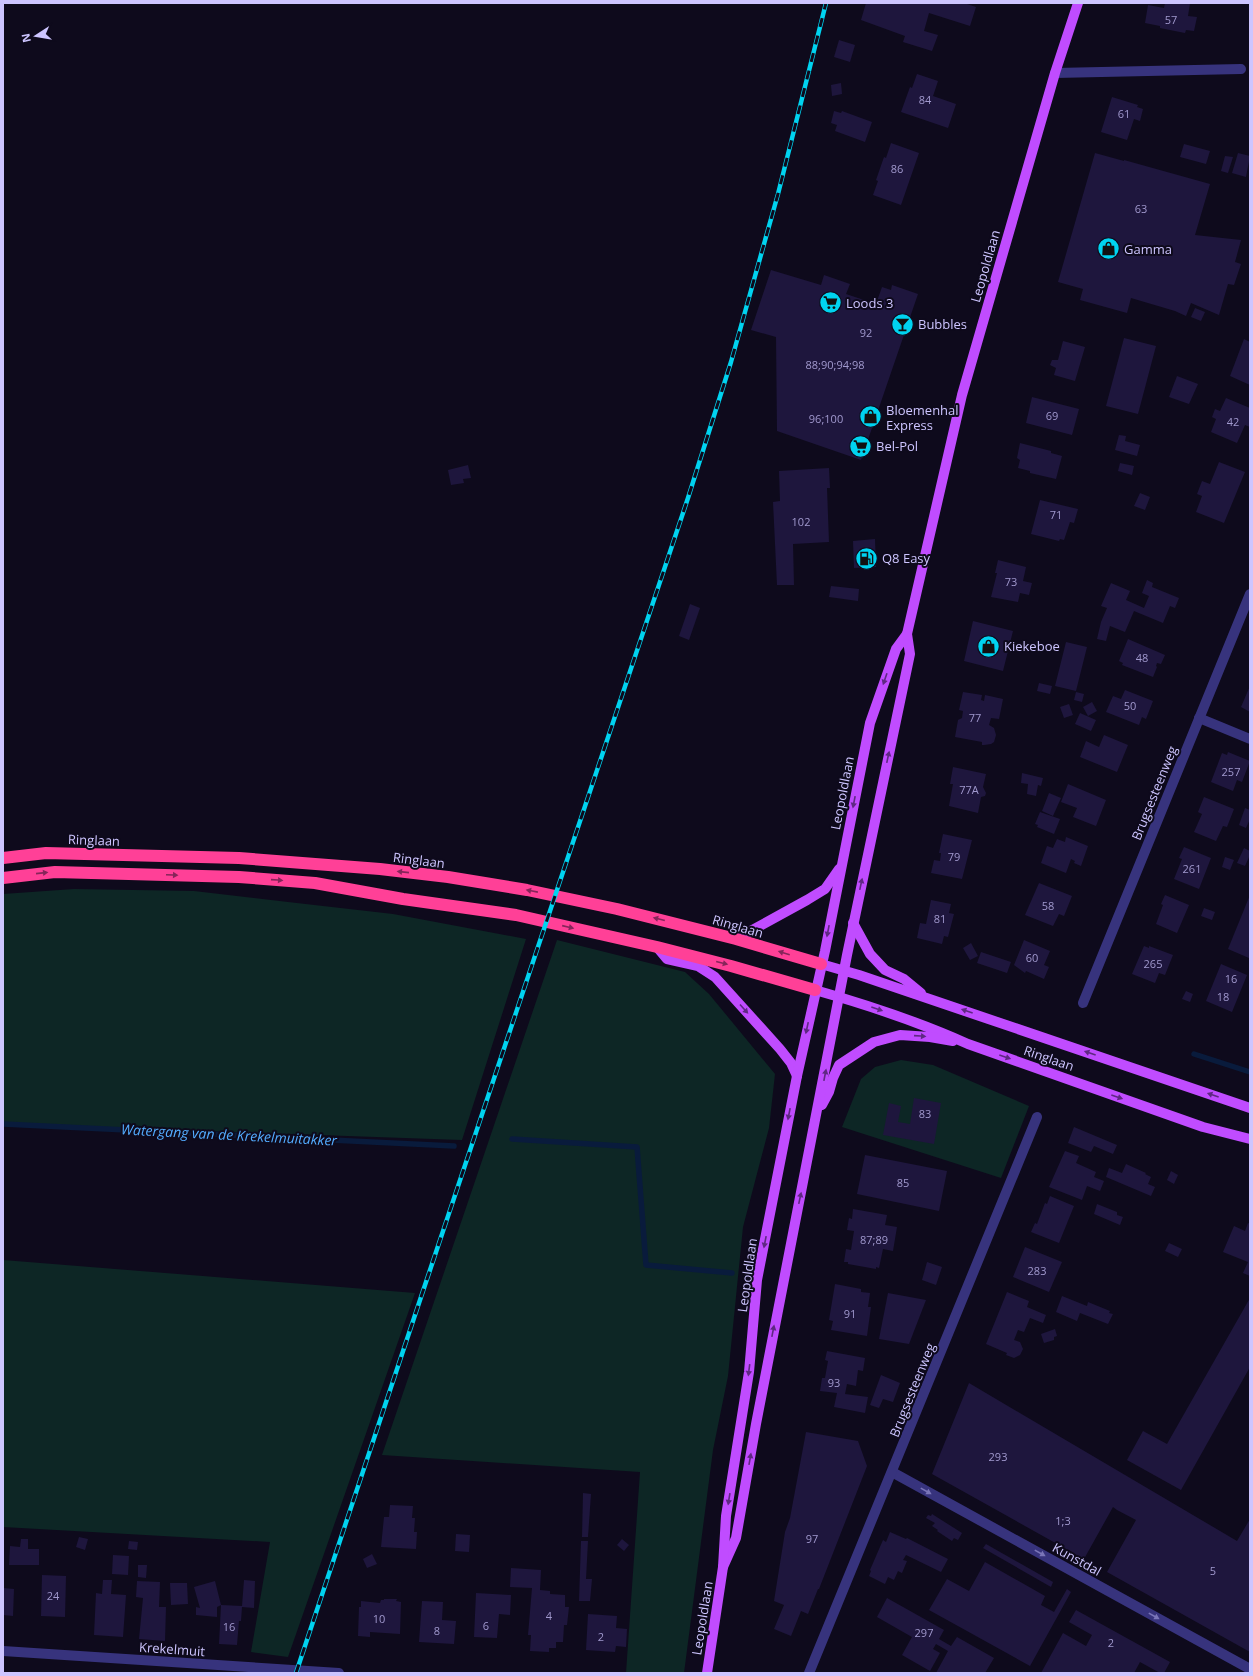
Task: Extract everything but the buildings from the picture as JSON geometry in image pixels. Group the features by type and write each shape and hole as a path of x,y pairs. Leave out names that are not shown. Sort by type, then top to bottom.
{"highway":[{"name":"Ringlaan","path":"3,858 46,853 239,858 405,872 487,883 583,901 736,939 821,964"},
{"path":"3,878 55,872 239,877 315,883 403,899 516,915 657,947 816,990"}],"main road":[{"name":"Leopoldlaan","path":"723,1567 736,1538 769,1354 840,997 853,923 910,654 907,634 962,395 1055,73 1078,3"},
{"name":"Leopoldlaan","path":"707,1673 723,1567 726,1516 749,1372 757,1280 797,1076 870,723 896,649 907,634"},
{"path":"736,939 808,900 825,889 841,865"},
{"path":"853,923 870,954 885,970 904,979 925,997"},
{"path":"657,947 667,959 698,966 715,978 780,1049 791,1063 797,1076"},
{"name":"Ringlaan","path":"821,964 844,970 925,997 1250,1108"},
{"name":"Ringlaan","path":"816,990 935,1029 968,1044 1203,1127 1250,1139"},
{"path":"817,1113 829,1092 839,1065 874,1042 900,1035 930,1037 968,1044"}],"street":[{"path":"1055,73 1241,69"},
{"name":"Brugsesteenweg","path":"1084,1003 1250,594"},
{"path":"1199,718 1250,739"},
{"name":"Brugsesteenweg","path":"809,1673 1038,1117"},
{"name":"Kunstdal","path":"892,1472 1250,1669"},
{"name":"Krekelmuit","path":"3,1651 339,1673"}],"green space":[{"path":"74,889 194,891 393,914 526,939 462,1140 3,1124 3,894"},
{"path":"557,940 685,972 709,994 775,1074 769,1128 743,1227 728,1376 713,1450 684,1673 626,1673 640,1472 382,1455"},
{"path":"901,1060 933,1065 1029,1106 1001,1178 842,1127 861,1079 875,1067"},
{"path":"3,1260 415,1293 288,1657 251,1652 270,1542 3,1527"}],"waterway":[{"path":"1194,1054 1250,1072"},
{"name":"Watergang van de Krekelmuitakker","path":"3,1124 454,1146"},
{"path":"512,1139 637,1147 646,1265 732,1273"}],"railway":[{"path":"296,1673 688,498 731,362 778,194 826,3"}],"place":[{"name":"Gamma","path":"1109,249"},
{"name":"Loods 3","path":"831,303"},
{"name":"Bubbles","path":"902,324"},
{"name":"Bloemenhal Express","path":"870,417"},
{"name":"Bel-Pol","path":"860,446"},
{"name":"Q8 Easy","path":"866,558"},
{"name":"Kiekeboe","path":"988,646"}]}
